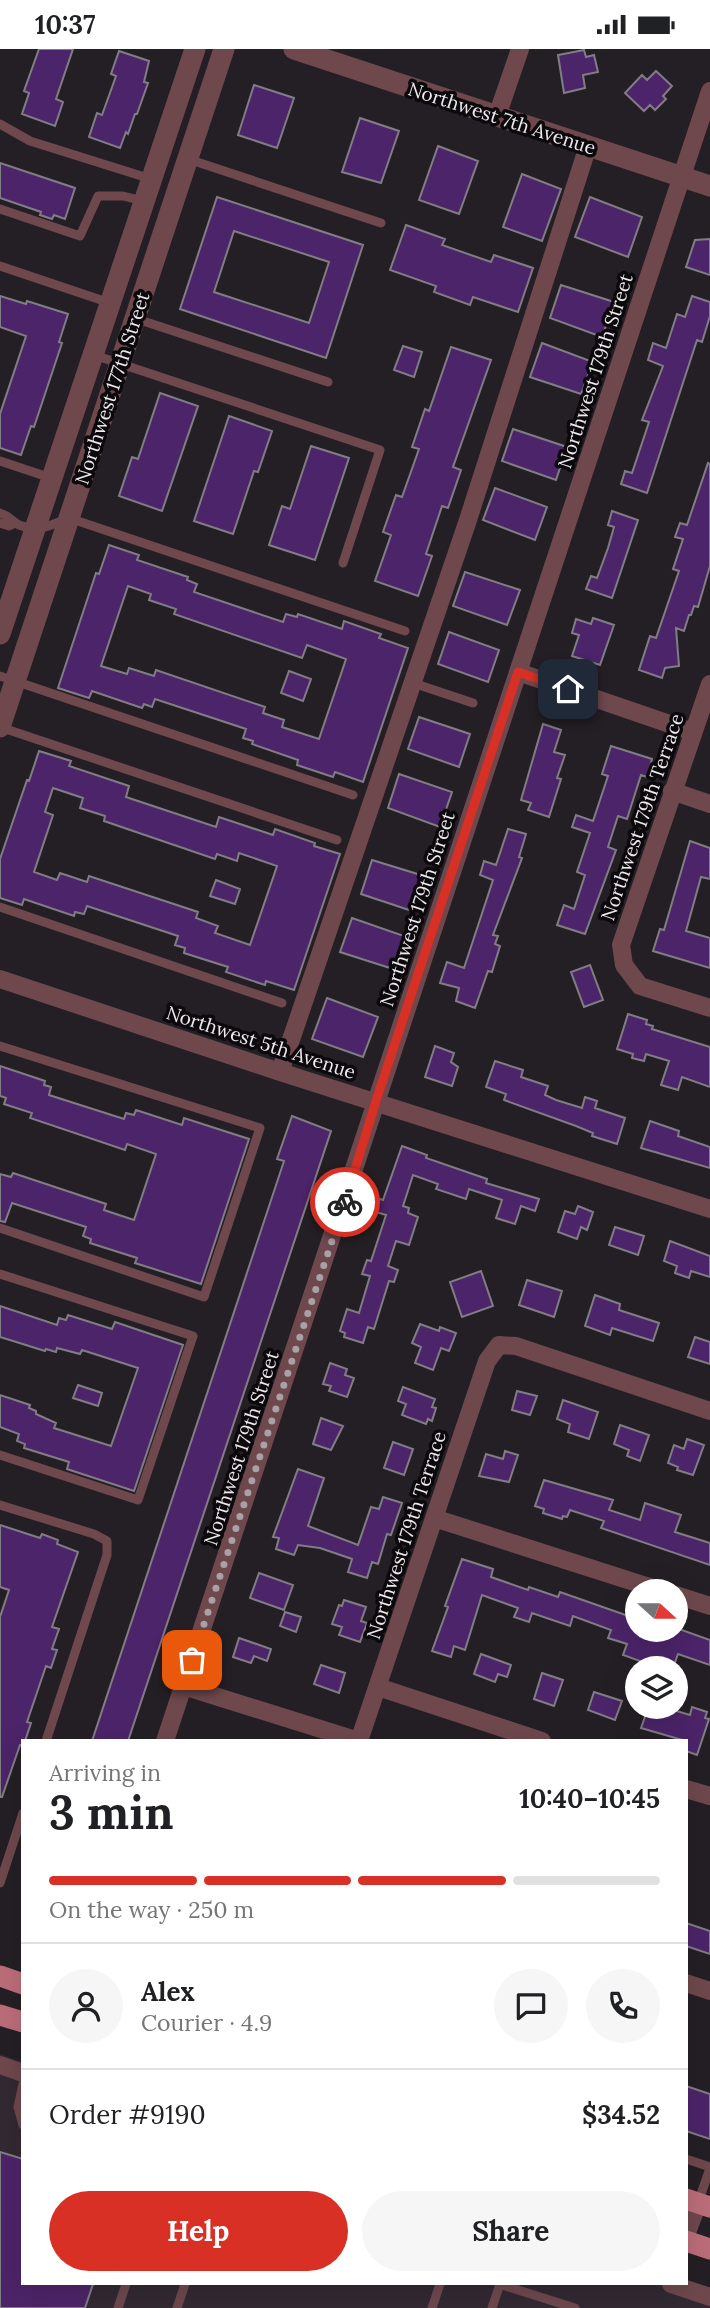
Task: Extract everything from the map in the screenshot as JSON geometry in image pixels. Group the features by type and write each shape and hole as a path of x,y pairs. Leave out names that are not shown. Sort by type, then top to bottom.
{"main road":[{"path":"0,1976 21,1983"},
{"path":"0,2015 21,2021"},
{"path":"688,2242 710,2249"}],"street":[{"name":"Northwest 177th Street","path":"0,634 25,527 51,478 110,303 134,199 151,180 185,59 195,49"},
{"name":"Northwest 177th Street","path":"0,727 8,679 69,519 224,49"},
{"path":"497,116 520,49"},
{"name":"Northwest 7th Avenue","path":"306,51 710,186"},
{"name":"Northwest 179th Street","path":"166,1739 710,91"},
{"path":"280,1072 471,510 587,146"},
{"path":"110,303 135,318"},
{"path":"518,672 693,732"},
{"name":"Northwest 179th Terrace","path":"710,684 621,945 624,965 640,986 710,1008"},
{"path":"672,791 710,804"},
{"name":"Northwest 5th Avenue","path":"0,979 280,1072 710,1209"},
{"name":"Northwest 179th Terrace","path":"360,1739 487,1361 499,1345 516,1346 710,1411"},
{"path":"434,1518 625,1579"},
{"path":"688,1599 710,1606"},
{"path":"183,1686 353,1739"},
{"path":"378,1687 536,1739"},
{"path":"688,1790 710,1796"},
{"path":"688,1984 710,1991"},
{"path":"0,2065 21,2072"},
{"path":"688,2230 698,2203"},
{"path":"674,2285 710,2297"}],"lane":[{"path":"0,124 30,141 151,180"},
{"path":"188,159 381,223"},
{"path":"0,209 80,236 98,196 134,199"},
{"path":"0,266 110,303"},
{"path":"135,318 328,382"},
{"path":"93,354 380,450 344,563"},
{"path":"0,461 51,478"},
{"path":"0,513 25,527"},
{"path":"0,523 25,527 69,519 405,631"},
{"path":"8,679 353,795"},
{"path":"413,683 473,703"},
{"path":"0,727 337,840"},
{"path":"0,907 282,1003"},
{"path":"0,1046 260,1128 204,1297 0,1228"},
{"path":"0,1274 192,1336 138,1500 0,1455"},
{"path":"0,1505 94,1534 107,1541 107,1555 47,1739"},
{"path":"0,1883 21,1819"},
{"path":"21,2093 18,2107 21,2118"},
{"path":"688,2160 710,2168 698,2203"},
{"path":"118,2308 126,2285"},
{"path":"177,2308 185,2285"},
{"path":"432,2308 440,2285"},
{"path":"492,2308 499,2285"},
{"path":"502,2285 575,2308"}],"shaded area":[{"path":"0,2054 21,2061 21,2285 685,2285 710,2293 710,2308 0,2308"}],"building":[{"path":"39,49 73,49 56,99 63,102 55,126 22,114 29,93 24,91"},
{"path":"584,50 586,57 594,55 598,72 583,75 585,88 564,93 558,55"},
{"path":"119,51 149,61 144,82 148,83 137,114 120,148 89,137 97,113 102,115 116,76 111,74"},
{"path":"656,71 672,86 663,96 666,99 655,110 650,105 644,111 625,93 642,75 647,80"},
{"path":"254,85 294,98 277,148 238,135"},
{"path":"360,118 399,131 381,183 342,172"},
{"path":"438,146 478,161 459,214 419,200"},
{"path":"0,163 75,188 65,219 54,215 52,219 40,215 41,212 0,198"},
{"path":"522,174 561,189 542,241 503,227"},
{"path":"217,197 363,245 326,358 180,309","holes":["234,231 329,262 309,323 214,292"]},
{"path":"590,197 642,217 628,257 575,237"},
{"path":"406,225 445,239 442,245 491,262 494,255 533,268 518,312 473,297 470,305 434,292 436,286 390,270"},
{"path":"710,239 710,275 686,267 695,240"},
{"path":"561,285 614,302 602,337 550,318"},
{"path":"0,296 68,314 59,342 62,343 34,427 31,426 21,455 0,448 0,414 26,336 0,327"},
{"path":"692,296 710,302 710,316 702,342 697,340 647,493 621,484 625,471 632,473 649,422 642,420 663,366 648,360 653,343 666,348 677,314 685,317"},
{"path":"542,343 593,362 581,394 530,377"},
{"path":"403,346 422,352 414,377 394,370"},
{"path":"451,347 491,360 453,467 461,470 448,508 442,506 426,554 432,556 418,596 375,581 391,535 383,532 396,495 402,497 419,449 412,447 425,409 429,411"},
{"path":"160,393 198,406 162,511 119,496 132,457 138,459"},
{"path":"229,416 272,431 258,472 254,471 233,534 194,521"},
{"path":"513,429 567,447 556,480 502,461"},
{"path":"311,446 349,458 315,560 269,545 282,506 290,509"},
{"path":"708,463 710,566 698,607 694,606 684,631 676,628 679,666 665,668 662,678 639,670 650,636 656,638 679,571 673,569 683,539 675,537 680,523 687,525"},
{"path":"495,488 547,507 535,540 483,520"},
{"path":"612,511 638,520 612,598 586,589 591,576 597,578 608,548 614,527 608,525"},
{"path":"109,545 139,555 137,560 188,577 187,580 197,584 194,592 283,622 286,614 297,617 298,614 342,629 344,621 381,634 379,638 408,648 363,782 335,772 333,777 297,765 298,760 252,744 253,741 243,738 246,729 155,699 152,707 144,704 142,708 92,691 89,698 58,688 96,573 99,574","holes":["128,586 151,594 149,600 176,609 174,614 302,658 307,645 346,659 319,739 282,727 284,720 263,713 265,707 156,670 154,676 129,668 127,674 101,666"]},
{"path":"465,572 520,590 507,625 453,606"},
{"path":"593,618 614,625 600,665 572,656 579,635 572,633 576,619 591,624"},
{"path":"449,632 499,650 488,682 438,664"},
{"path":"289,671 311,679 303,701 281,693"},
{"path":"419,717 470,734 459,767 408,749"},
{"path":"543,724 561,730 554,752 565,755 557,778 561,779 549,817 528,810 531,803 521,800"},
{"path":"611,746 652,759 647,777 641,775 627,819 618,816 608,847 616,850 585,934 557,925 564,905 574,909 585,875 577,872 590,833 572,827 576,815 593,821 608,776 602,774"},
{"path":"39,751 71,761 69,766 129,786 126,797 216,827 219,817 273,835 275,829 340,854 294,990 266,981 265,985 226,972 228,967 184,953 185,948 175,945 178,936 87,906 84,914 75,912 74,916 24,899 22,905 0,898 0,859 27,780 29,781","holes":["53,788 83,798 80,808 105,816 104,821 215,859 217,854 237,861 239,853 277,866 250,945 215,933 218,926 196,918 198,912 89,876 87,882 60,873 57,880 34,872 53,815 45,812"]},
{"path":"399,774 452,792 440,827 388,808"},
{"path":"508,829 526,834 519,857 522,858 493,935 498,936 495,944 500,946 492,972 488,971 475,1008 456,1001 459,988 440,983 447,962 464,968 493,880 480,875 484,861 496,865"},
{"path":"690,841 710,848 710,879 701,877 686,931 710,938 710,968 653,951 660,929 664,930"},
{"path":"372,860 424,876 412,911 361,894"},
{"path":"216,880 240,889 235,904 210,896"},
{"path":"352,918 404,936 393,969 340,952"},
{"path":"590,965 603,1000 584,1007 571,972"},
{"path":"327,998 378,1017 363,1057 312,1039"},
{"path":"628,1014 647,1020 646,1024 653,1026 652,1029 710,1047 710,1087 682,1077 678,1090 661,1085 669,1061 646,1054 644,1061 632,1058 633,1054 617,1049"},
{"path":"435,1046 454,1053 451,1062 458,1067 452,1086 425,1077"},
{"path":"495,1061 523,1070 521,1077 548,1086 545,1095 556,1100 582,1108 585,1097 597,1101 595,1108 625,1118 617,1144 504,1100 506,1094 486,1087"},
{"path":"0,1066 45,1081 44,1085 51,1087 49,1095 124,1119 126,1113 134,1115 136,1110 182,1125 184,1118 249,1139 201,1284 135,1263 137,1258 90,1243 91,1239 83,1236 86,1227 12,1203 5,1222 0,1221 0,1174 11,1177 13,1173 106,1204 104,1210 134,1220 156,1154 127,1144 125,1150 30,1118 32,1113 4,1104 6,1098 0,1096"},
{"path":"292,1116 331,1131 129,1739 93,1739 284,1161 277,1159"},
{"path":"650,1121 679,1131 678,1136 710,1147 710,1168 641,1148"},
{"path":"402,1146 427,1155 426,1158 487,1179 486,1183 539,1199 535,1211 521,1206 515,1224 496,1218 502,1200 469,1189 466,1199 436,1189 438,1184 413,1175 403,1206 409,1208 408,1213 418,1217 409,1245 396,1241 388,1266 398,1270 394,1282 389,1281 374,1329 368,1327 363,1343 344,1337 345,1333 340,1331 347,1309 359,1313 370,1276 362,1274 367,1260 371,1261 386,1215 366,1209 370,1196 383,1200"},
{"path":"578,1206 593,1212 587,1230 581,1227 577,1239 558,1232 565,1211 575,1214"},
{"path":"615,1227 644,1236 638,1255 609,1245"},
{"path":"670,1241 710,1256 710,1277 691,1271 689,1278 675,1273 677,1266 664,1261"},
{"path":"481,1271 493,1306 462,1317 450,1282"},
{"path":"527,1280 562,1291 554,1317 519,1305"},
{"path":"595,1295 620,1304 619,1310 659,1323 653,1341 612,1328 610,1335 585,1326"},
{"path":"0,1306 57,1325 59,1318 66,1320 68,1315 112,1329 115,1322 183,1345 134,1491 67,1469 69,1462 24,1448 25,1444 17,1441 19,1434 0,1427 0,1395 30,1405 29,1408 36,1411 36,1414 56,1423 54,1428 111,1446 138,1368 82,1350 80,1354 57,1348 56,1352 45,1351 0,1337"},
{"path":"420,1324 439,1331 440,1327 456,1333 449,1351 441,1348 433,1370 415,1363 421,1347 412,1343"},
{"path":"695,1337 710,1342 710,1364 688,1357"},
{"path":"330,1363 347,1369 345,1375 354,1378 347,1397 329,1391 331,1386 323,1384"},
{"path":"78,1385 102,1393 98,1406 73,1398"},
{"path":"403,1387 435,1399 432,1407 436,1408 432,1421 428,1419 426,1424 402,1415 406,1404 398,1401"},
{"path":"517,1391 537,1396 530,1415 512,1410"},
{"path":"563,1400 598,1412 589,1439 568,1432 570,1424 557,1419"},
{"path":"321,1418 343,1426 331,1450 313,1444"},
{"path":"620,1425 649,1435 640,1461 627,1456 629,1450 614,1444"},
{"path":"687,1439 704,1445 693,1475 677,1470 678,1467 668,1463 674,1445 684,1449"},
{"path":"393,1442 413,1449 404,1475 384,1468"},
{"path":"505,1451 518,1455 509,1482 479,1476 486,1454 503,1459"},
{"path":"298,1469 324,1478 308,1526 358,1545 371,1507 379,1509 383,1497 402,1503 391,1535 387,1534 378,1564 372,1562 367,1578 348,1572 352,1559 320,1548 298,1545 294,1555 276,1549 279,1538 273,1537"},
{"path":"544,1480 613,1500 609,1510 640,1520 645,1503 681,1515 675,1532 710,1543 710,1565 601,1528 604,1521 570,1510 567,1517 563,1516 562,1519 543,1513 544,1509 535,1506"},
{"path":"0,1525 40,1538 42,1534 58,1540 57,1544 78,1552 52,1627 59,1629 52,1649 57,1650 51,1668 46,1666 27,1722 31,1723 26,1739 21,1739 2,1797 0,1617 9,1590 0,1587"},
{"path":"462,1559 493,1569 491,1577 528,1590 529,1587 558,1597 560,1592 625,1615 625,1642 688,1642 688,1632 710,1640 710,1665 678,1654 626,1656 623,1655 627,1644 608,1638 611,1630 573,1616 570,1626 532,1613 529,1622 514,1617 518,1608 482,1595 465,1650 454,1646 451,1657 432,1651 448,1607 445,1606"},
{"path":"259,1573 293,1585 284,1610 250,1598"},
{"path":"344,1600 366,1607 361,1621 367,1623 360,1642 339,1635 342,1627 332,1624 339,1605 342,1606"},
{"path":"285,1612 301,1617 296,1632 280,1626"},
{"path":"239,1638 271,1649 267,1661 254,1656 251,1663 233,1657"},
{"path":"481,1654 511,1665 507,1677 498,1674 495,1682 474,1674"},
{"path":"321,1665 345,1673 339,1693 314,1684"},
{"path":"542,1673 563,1680 554,1706 534,1699"},
{"path":"594,1692 622,1701 615,1720 588,1710"},
{"path":"692,1707 707,1712 705,1718 709,1719 697,1755 688,1752 688,1739 641,1728 644,1719 688,1719"},
{"path":"688,1924 710,1931 710,1954 688,1947"},
{"path":"688,2087 710,2094 710,2139 688,2132"},
{"path":"0,2152 21,2158 21,2285 93,2285 85,2308 0,2308"}],"way so far":[{"path":"192,1660 345,1202"}],"route":[{"path":"345,1202 518,672 568,689"}]}
